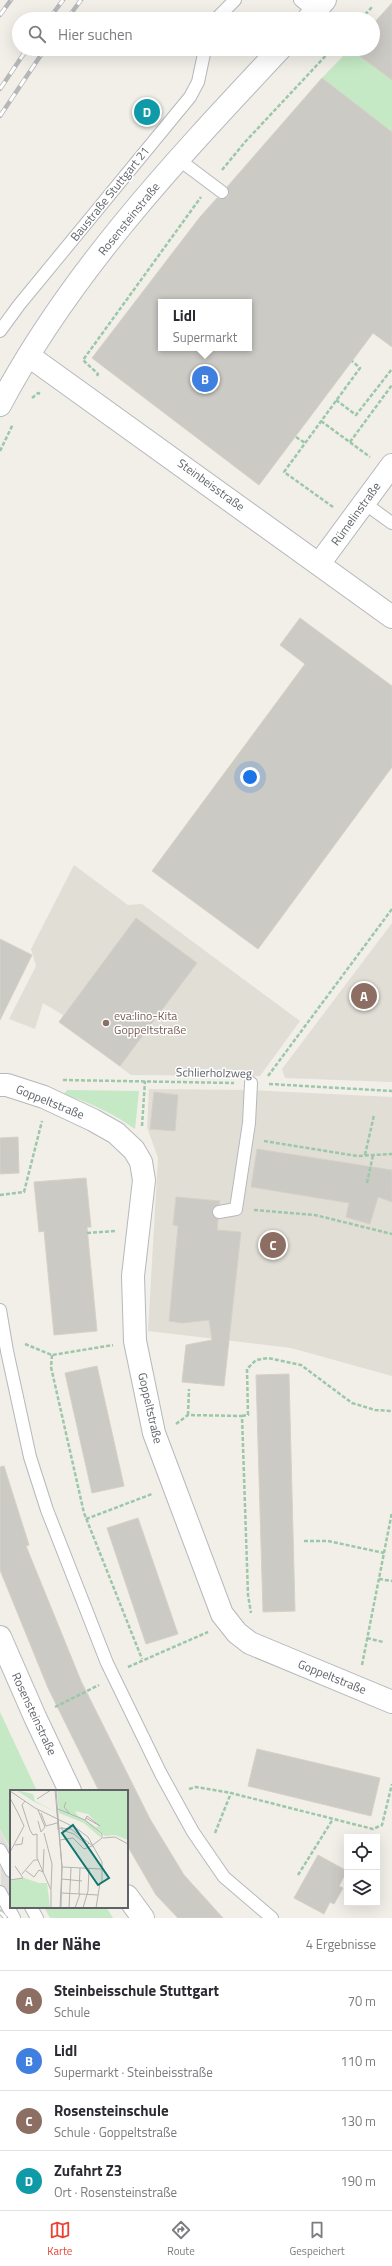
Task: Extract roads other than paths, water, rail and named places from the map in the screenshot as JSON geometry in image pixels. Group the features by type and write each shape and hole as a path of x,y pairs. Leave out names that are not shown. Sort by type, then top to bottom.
{"street":[{"name":"Rosensteinstraße","path":"8,412 29,356 67,298 125,221 178,159 274,56"},
{"name":"Steinbeisstraße","path":"29,356 90,397 392,617"},
{"name":"Rümelinstraße","path":"319,564 392,465"},
{"name":"Goppeltstraße","path":"0,1085 7,1085 44,1107 116,1133 134,1150 141,1162 144,1180 133,1276 135,1341 154,1433 173,1487 222,1614 237,1633 250,1643 392,1702"},
{"name":"Rosensteinstraße","path":"0,1637 35,1717 70,1790"},
{"path":"128,1897 143,1918"}],"lane":[{"path":"223,12 235,0"},
{"name":"Baustraße Stuttgart 21","path":"0,331 19,305 190,97 198,82 204,56"},
{"path":"178,159 222,192"},
{"path":"364,503 392,523"},
{"path":"219,1212 236,1209 246,1138 257,1083"},
{"path":"0,1310 4,1337 30,1457 47,1510 107,1662 173,1795 207,1853 224,1877 272,1918"},
{"path":"0,1850 10,1869"},
{"path":"1,1895 14,1918"},
{"path":"32,1908 37,1918"}],"railway":[{"path":"0,15 11,0"},
{"path":"54,12 63,0"},
{"path":"72,12 81,0"},
{"path":"0,89 22,56"},
{"path":"0,116 40,56"},
{"path":"0,1912 6,1918"}],"place":[{"name":"Zufahrt Z3","path":"147,112"},
{"name":"Lidl","path":"205,379"},
{"name":"Steinbeisschule Stuttgart","path":"364,996"},
{"name":"eva:lino-Kita Goppeltstraße","path":"106,1023"},
{"name":"Rosensteinschule","path":"273,1245"}]}
